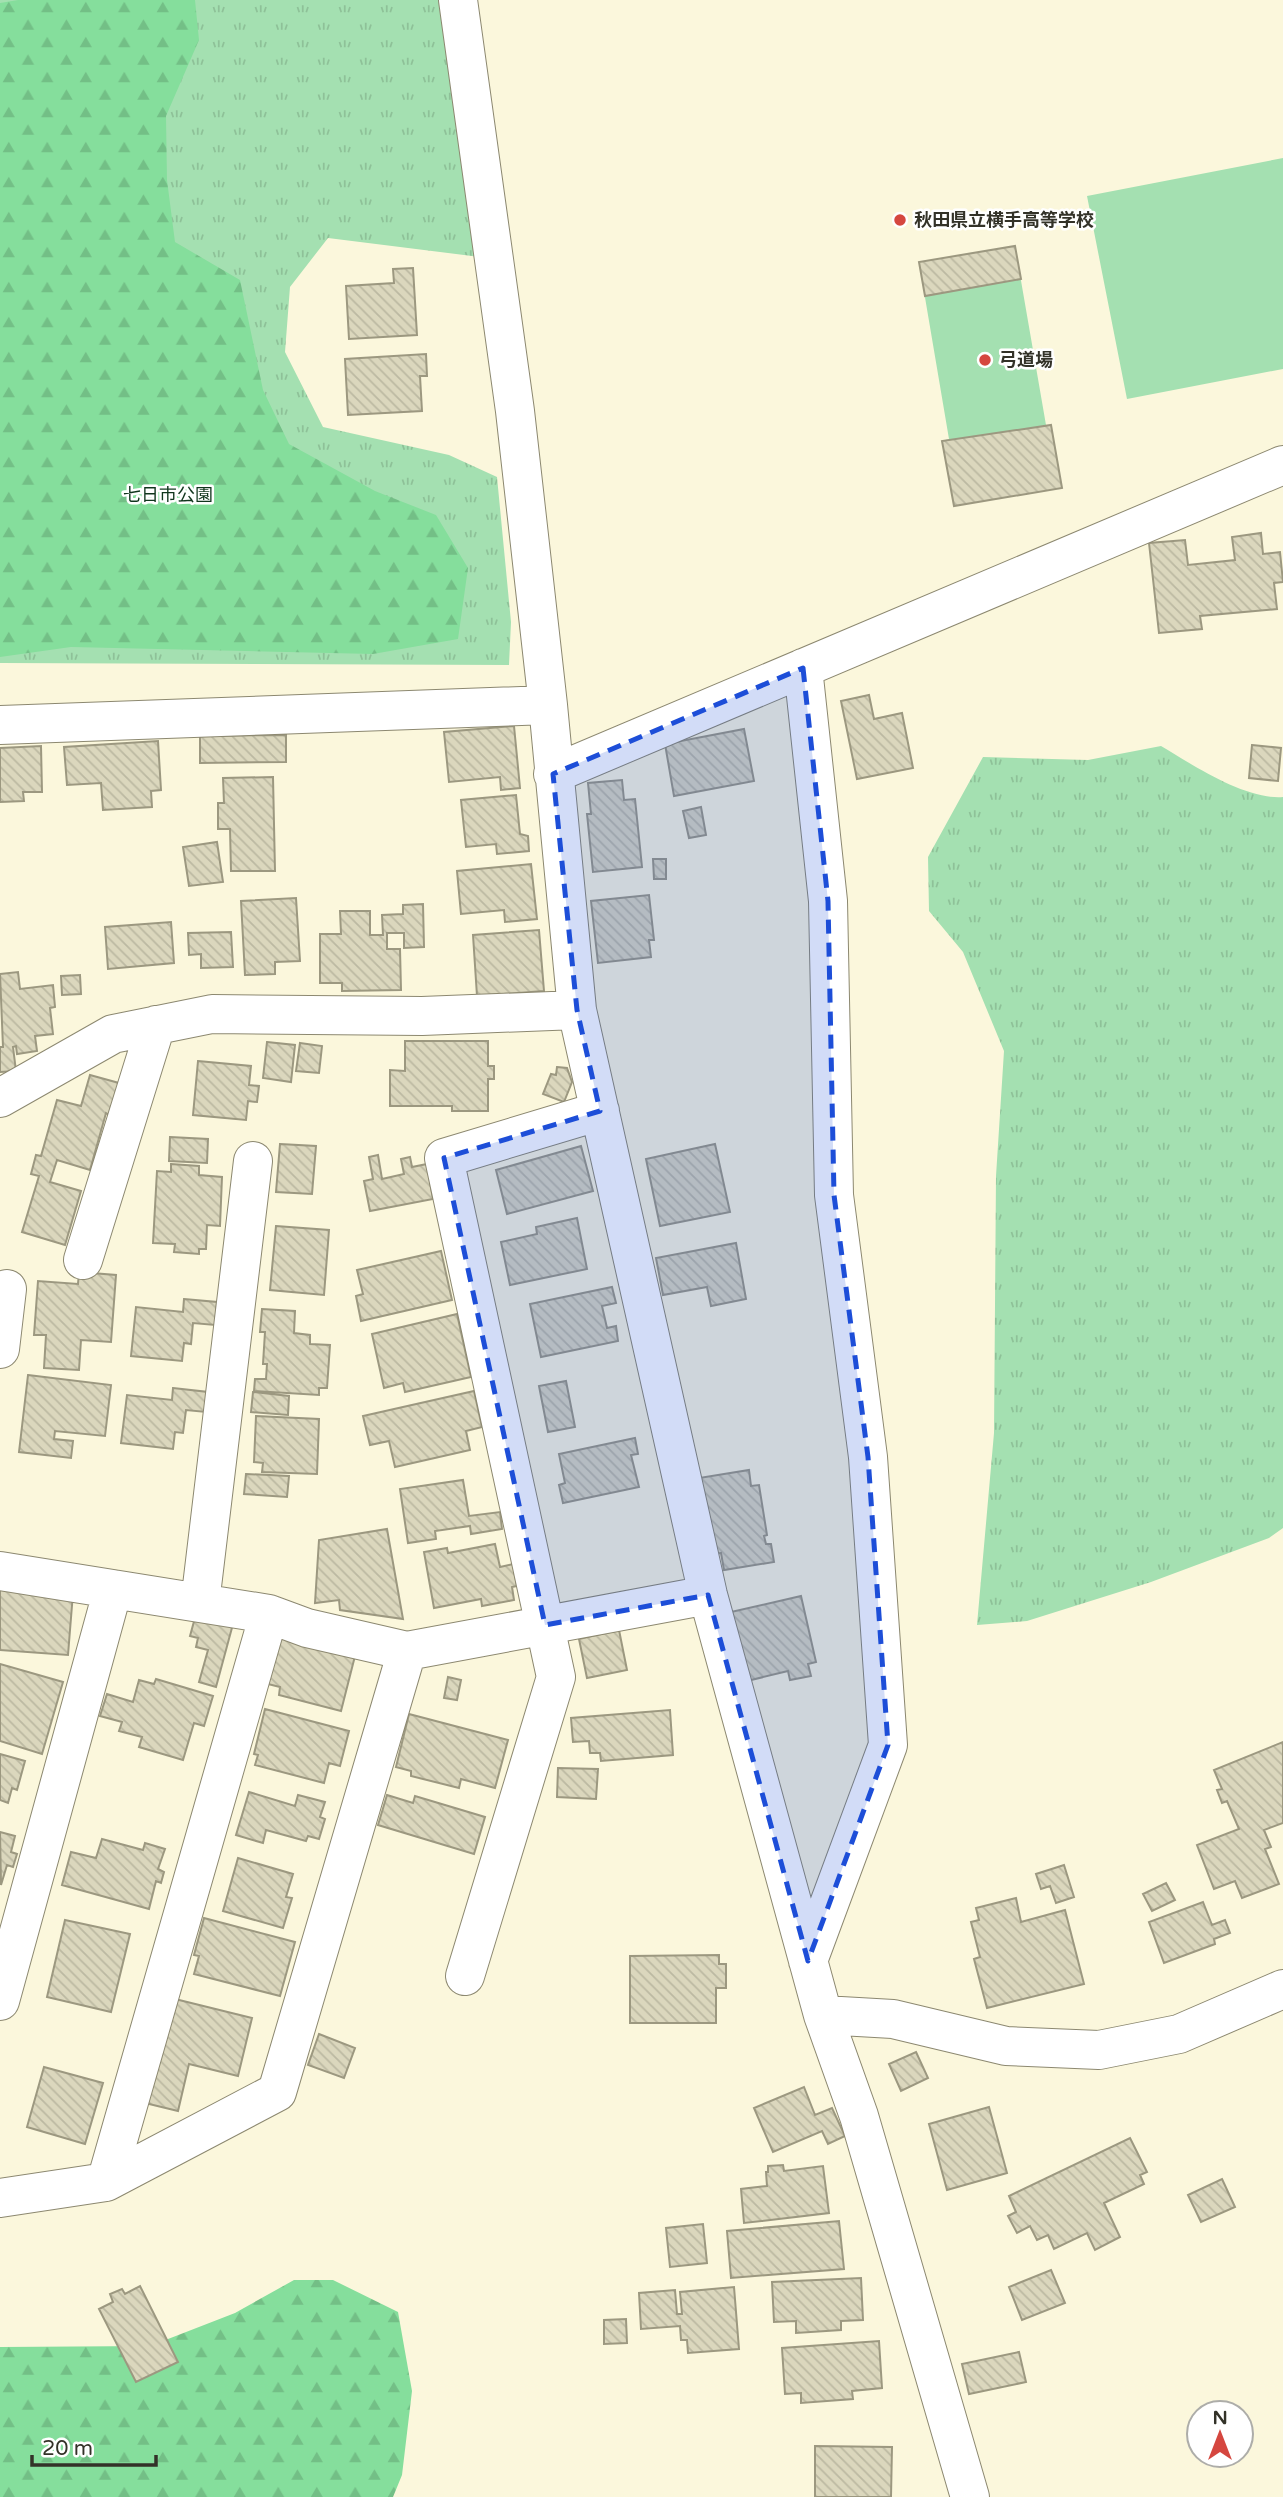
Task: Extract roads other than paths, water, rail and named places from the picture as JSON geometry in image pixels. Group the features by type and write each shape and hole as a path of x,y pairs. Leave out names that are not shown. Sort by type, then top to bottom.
{"street":[{"path":"458,0 515,411 548,705 577,1010 708,1595 823,2015 859,2116 970,2497"},
{"path":"553,774 1283,465"},
{"path":"803,668 828,901 834,1195 868,1457 888,1745 808,1961"},
{"path":"0,726 548,705"},
{"path":"0,1098 113,1034 212,1014 422,1016 577,1010"},
{"path":"83,1260 156,1025"},
{"path":"465,1976 556,1677 444,1158 600,1111"},
{"path":"200,1604 253,1161"},
{"path":"0,1349 7,1289"},
{"path":"0,1571 269,1614 307,1628 407,1651 708,1595"},
{"path":"0,2001 113,1589"},
{"path":"106,2182 269,1614"},
{"path":"0,2198 106,2182 277,2092 407,1651"},
{"path":"823,2015 893,2019 1006,2046 1099,2050 1179,2034 1283,1989"}],"place":[{"name":"秋田県立横手高等学校","path":"900,220"},
{"name":"弓道場","path":"985,360"}],"park label":[{"name":"七日市公園","path":"168,495"}]}
